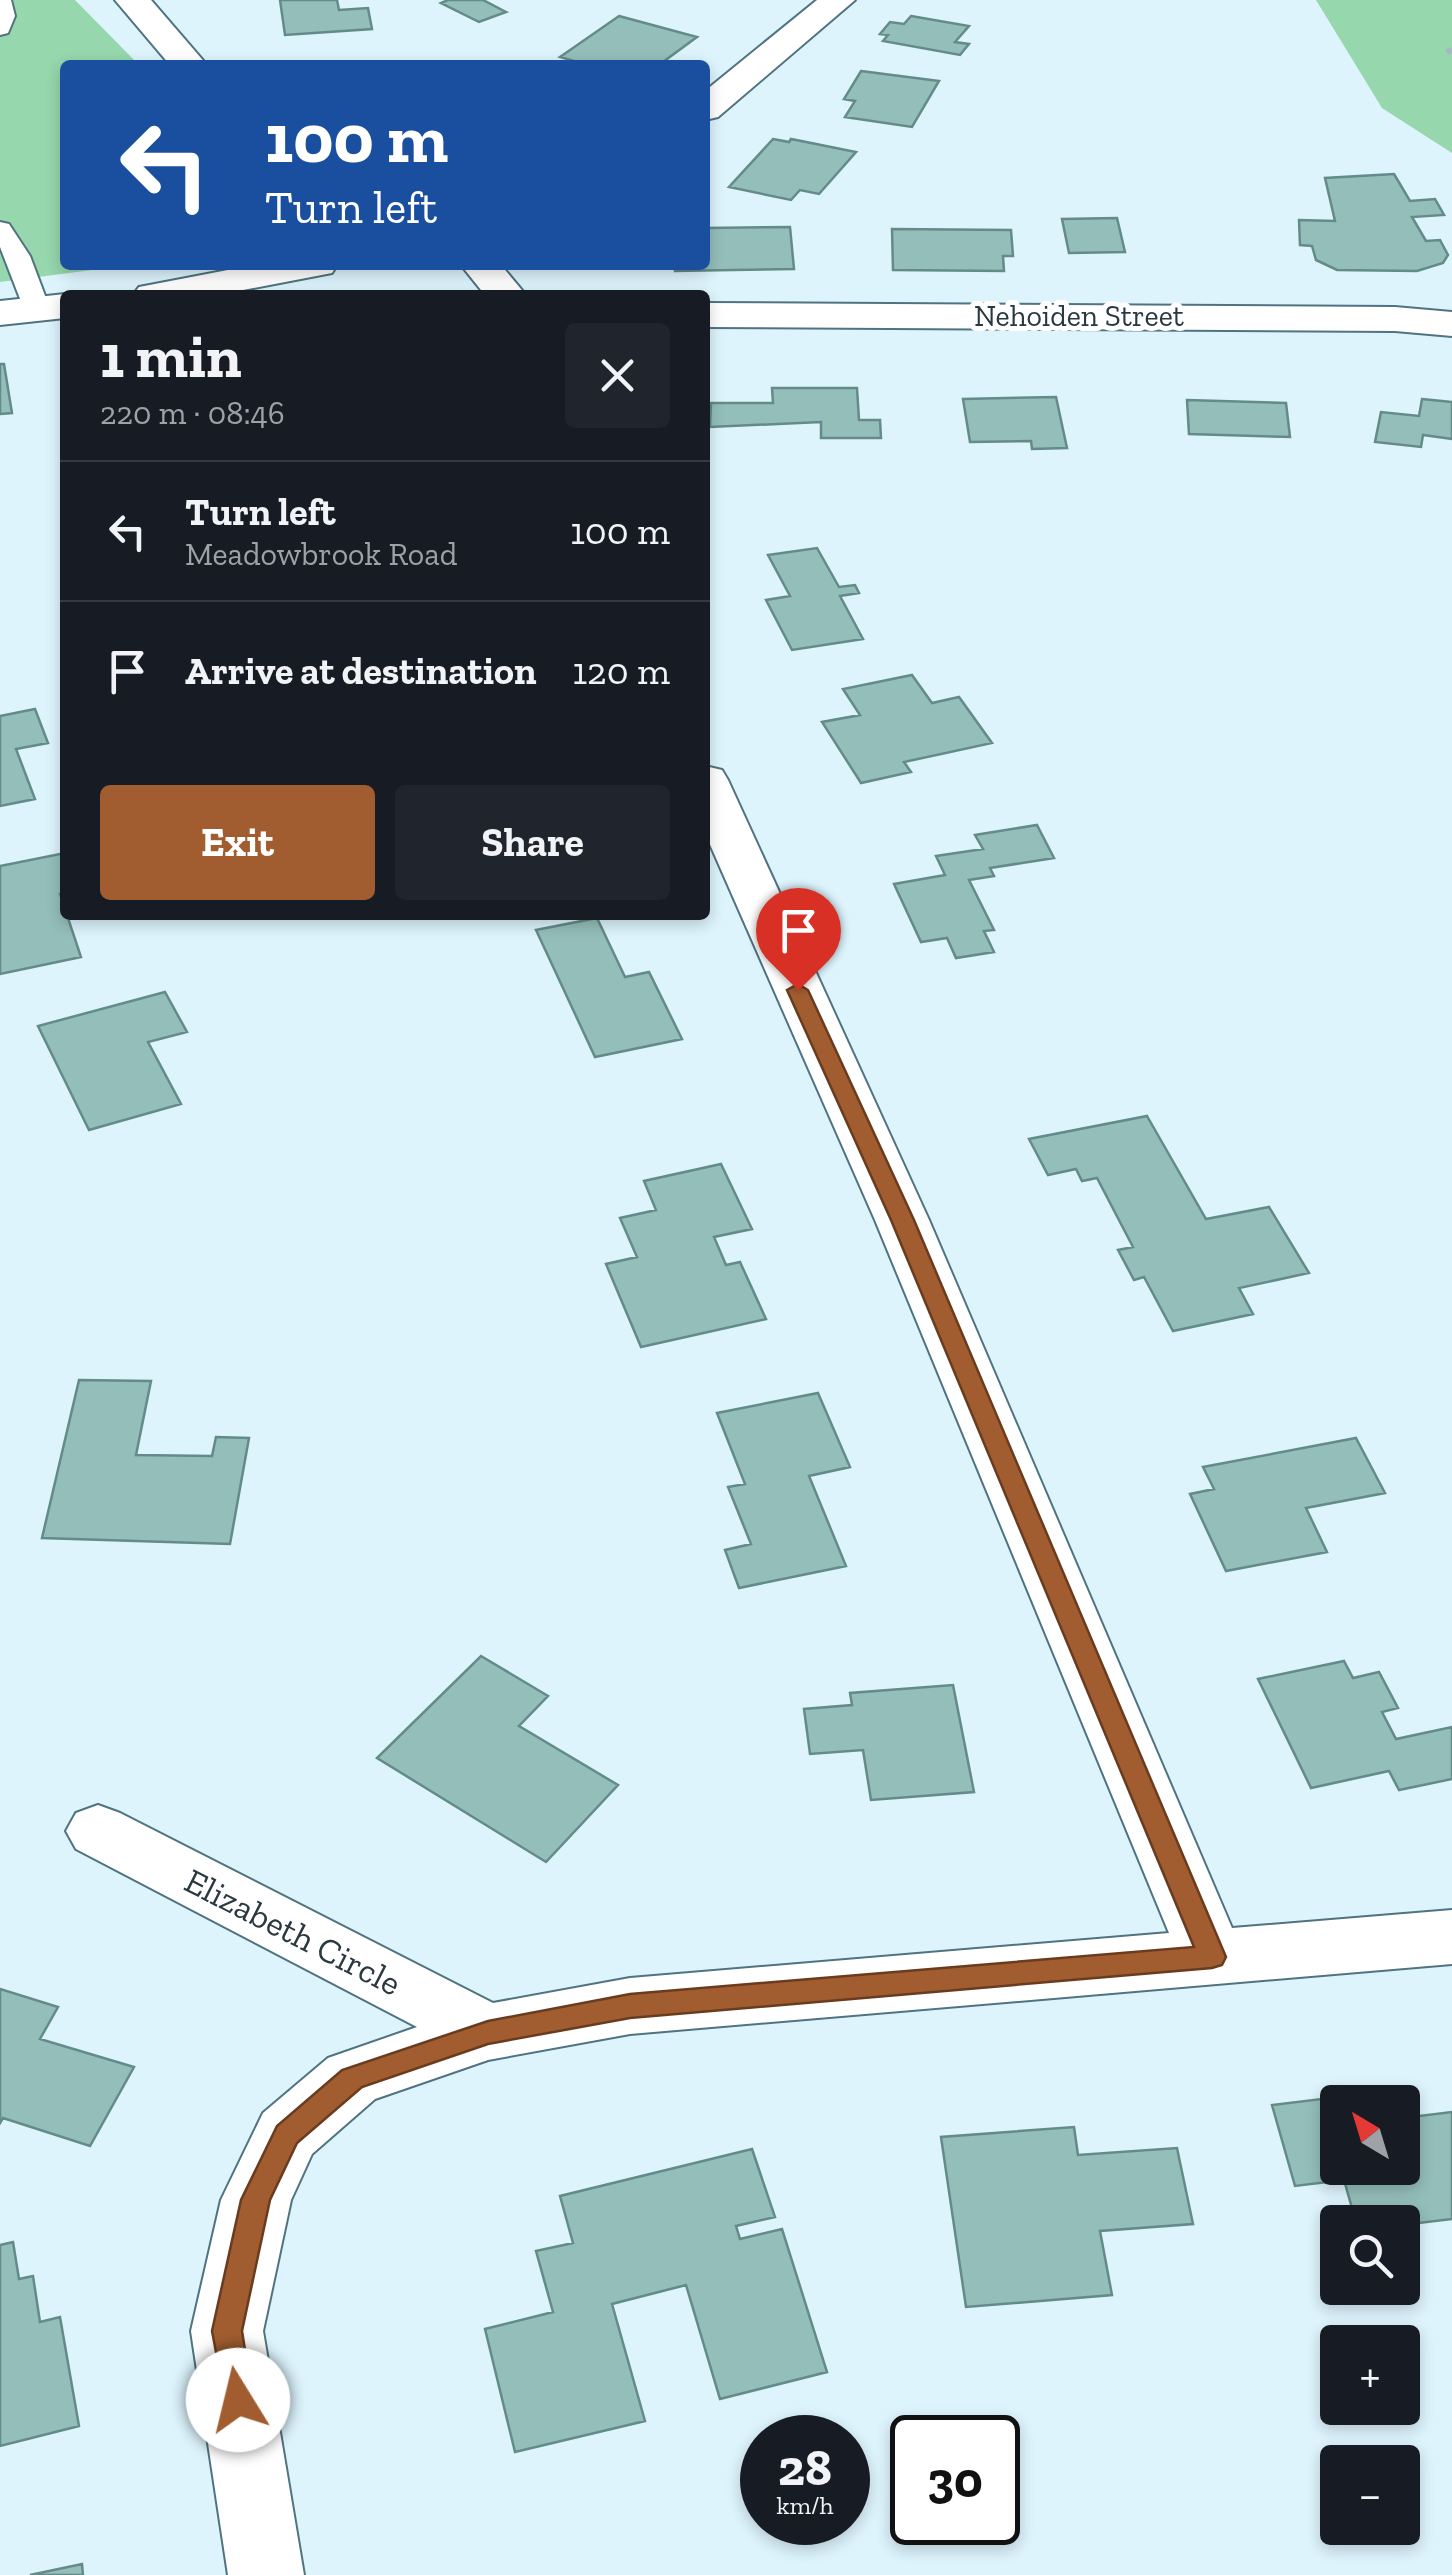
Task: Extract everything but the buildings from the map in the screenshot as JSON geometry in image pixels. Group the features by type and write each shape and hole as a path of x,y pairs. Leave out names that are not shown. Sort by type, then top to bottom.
{"street":[{"path":"132,0 184,60"},
{"path":"710,104 838,0"},
{"path":"180,290 290,270"},
{"path":"484,270 502,290"},
{"name":"Nehoiden Street","path":"710,315 1396,319 1452,324"},
{"path":"710,791 902,1220 1212,1957"},
{"name":"Elizabeth Circle","path":"98,1832 488,2032"},
{"path":"266,2575 227,2331 256,2200 287,2134 352,2078 488,2032 630,2006 1452,1937"}],"lane":[{"path":"0,0 4,16 0,28"},
{"path":"0,230 18,256 34,309"}],"green space":[{"path":"0,0 75,0 134,60 60,60 60,270 92,270 0,282"},
{"path":"1316,0 1452,0 1452,153 1382,108"}],"route":[{"path":"238,2400 227,2331 256,2200 287,2134 352,2078 488,2032 630,2006 1212,1957 902,1220 798,990"}]}
